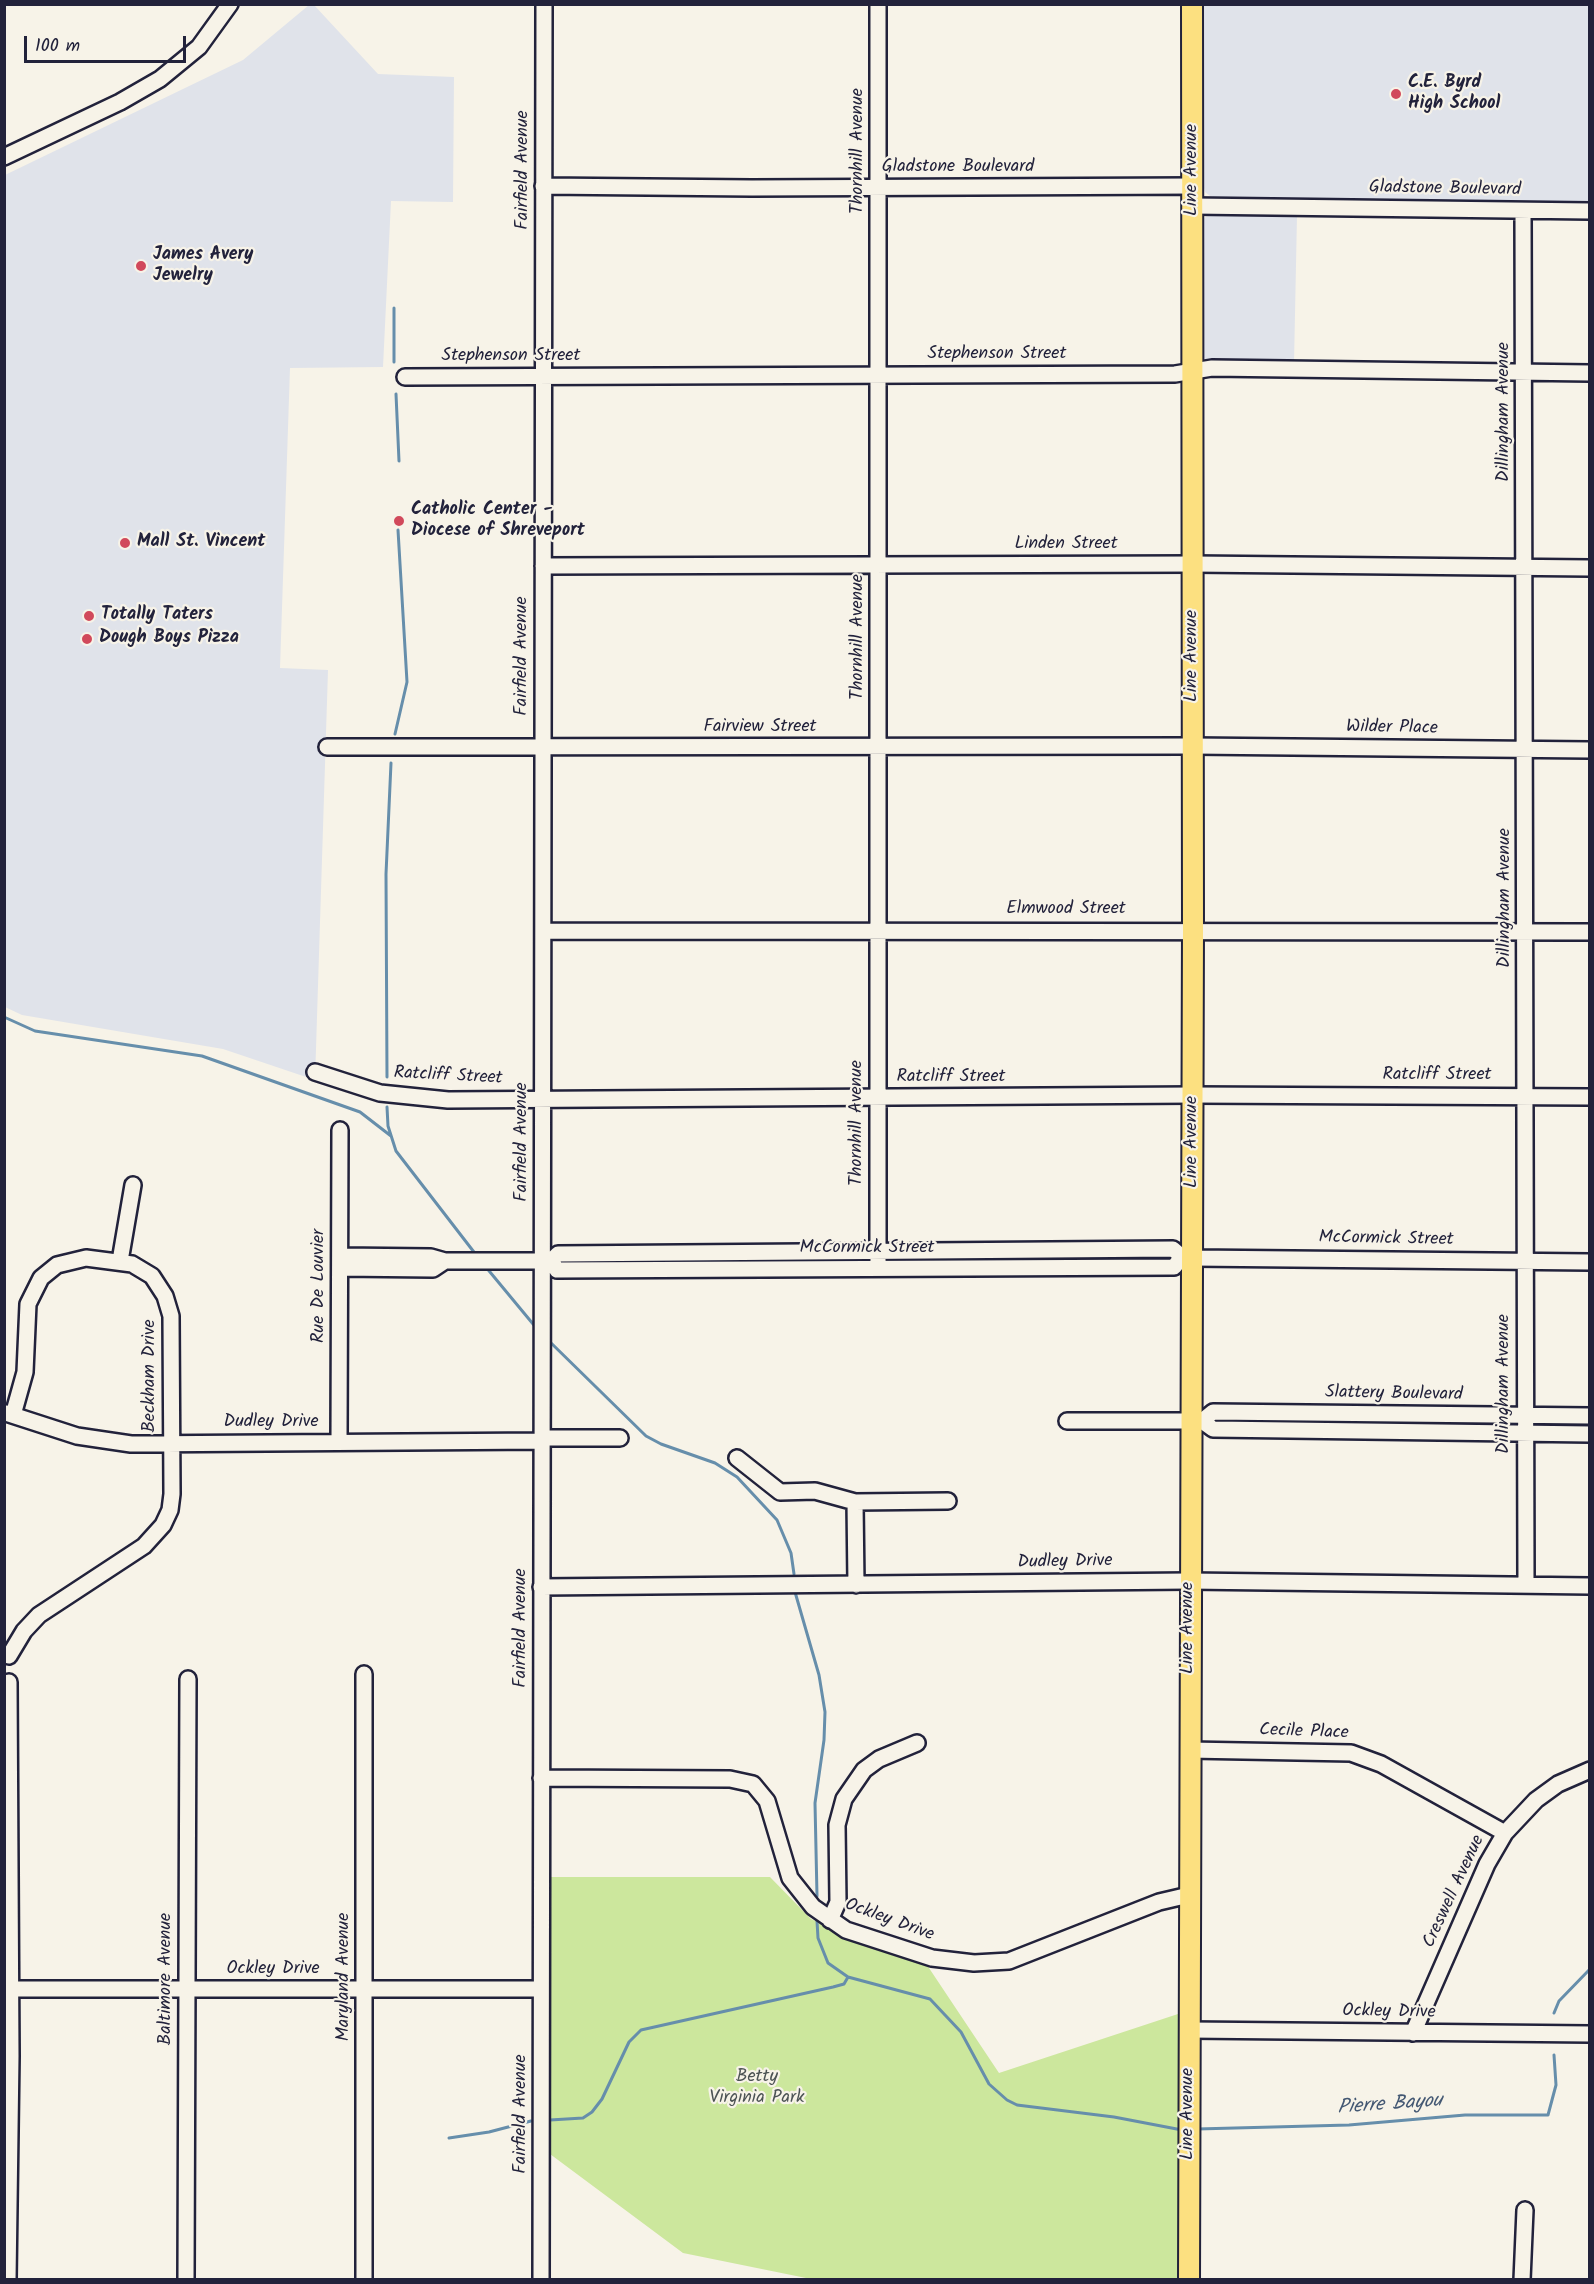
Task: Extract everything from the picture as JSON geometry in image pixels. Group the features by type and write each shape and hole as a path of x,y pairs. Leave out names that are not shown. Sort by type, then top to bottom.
{"main road":[{"name":"Line Avenue","path":"1189,2280 1190,1581 1197,1421 1187,1257 1193,1095 1192,4"}],"street":[{"path":"4,157 120,102 160,80 199,47 230,4"},
{"name":"Fairfield Avenue","path":"541,2280 542,1319 547,1261 543,1100 544,4"},
{"name":"Thornhill Avenue","path":"878,4 878,1268"},
{"name":"Gladstone Boulevard","path":"543,186 879,187 1193,196 1523,211 1590,211"},
{"name":"Dillingham Avenue","path":"1523,211 1526,1585"},
{"name":"Stephenson Street","path":"405,377 1175,374 1212,368 1590,373"},
{"name":"Linden Street","path":"543,566 1193,564 1590,568"},
{"name":"Fairview Street","path":"327,747 1193,746"},
{"name":"Wilder Place","path":"1193,746 1590,750"},
{"name":"Elmwood Street","path":"543,930 1193,929 1590,932"},
{"name":"Ratcliff Street","path":"315,1072 347,1084 406,1097 543,1100 1193,1095 1590,1096"},
{"name":"Rue De Louvier","path":"339,1130 339,1442"},
{"path":"120,1261 133,1185"},
{"name":"McCormick Street","path":"1187,1257 1174,1267 1036,1268 557,1270 547,1261 558,1254 1173,1249 1187,1257 1590,1262"},
{"path":"1036,1250 1036,1268"},
{"path":"706,1253 706,1269"},
{"path":"339,1262 431,1257 445,1261 547,1261"},
{"name":"Beckham Drive","path":"9,1414 25,1372 27,1312 34,1288 51,1269 71,1260 86,1258 120,1261 138,1266 152,1276 168,1302 171,1330 172,1494 170,1510 154,1538 39,1615 24,1631 9,1656"},
{"name":"Slattery Boulevard","path":"1197,1421 1213,1412 1590,1416"},
{"name":"Dudley Drive","path":"9,1414 88,1438 131,1444 620,1438"},
{"name":"Slattery Boulevard","path":"1067,1421 1197,1421 1213,1429 1590,1434"},
{"path":"737,1458 780,1492 815,1491 855,1502 948,1501"},
{"path":"855,1502 856,1585"},
{"name":"Dudley Drive","path":"541,1587 1190,1581 1590,1586"},
{"name":"Maryland Avenue","path":"364,1674 364,2280"},
{"name":"Baltimore Avenue","path":"186,2280 188,1678"},
{"path":"8,2280 9,1682"},
{"path":"830,1920 838,1902 837,1825 844,1799 864,1770 879,1759 917,1743"},
{"name":"Cecile Place","path":"1189,1750 1350,1753 1381,1764 1505,1833"},
{"name":"Creswell Avenue","path":"1413,2033 1487,1864 1505,1833 1536,1800 1558,1784 1590,1770"},
{"name":"Ockley Drive","path":"541,1778 730,1779 753,1784 767,1801 790,1878 805,1899 846,1930 888,1946 932,1958 960,1963 999,1963 1025,1956 1159,1902 1189,1896"},
{"name":"Ockley Drive","path":"8,1989 541,1989"},
{"name":"Ockley Drive","path":"1189,2030 1590,2034"},
{"path":"1522,2280 1525,2210"}],"shaded area":[{"path":"309,5 314,5 378,74 454,77 453,202 391,201 383,367 290,368 280,668 328,670 315,1080 223,1049 22,1015 5,1007 5,175 243,60"},
{"name":"C.E. Byrd High School","path":"1204,5 1589,5 1589,203 1220,199 1210,196 1205,192 1203,184"},
{"path":"1209,215 1297,216 1294,363 1204,362 1204,218"}],"green space":[{"name":"Betty Virginia Park","path":"551,1877 770,1877 811,1919 892,1955 927,1965 999,2073 1181,2013 1180,2279 811,2279 683,2253 550,2154"}],"waterway":[{"path":"394,308 394,362"},
{"path":"396,394 399,461"},
{"path":"395,734 407,682 398,530"},
{"path":"387,1077 386,874 391,763"},
{"path":"4,1017 35,1031 202,1056 360,1112 391,1136"},
{"path":"387,1107 388,1126 396,1151 477,1256"},
{"path":"485,1266 538,1330"},
{"path":"549,1341 646,1436 661,1444 715,1463 737,1477 777,1520 791,1553 794,1574"},
{"path":"795,1592 819,1675 825,1712 824,1740 815,1803 817,1896"},
{"path":"817,1921 818,1938 828,1963 848,1977 930,1999 961,2032 989,2084 1007,2100 1017,2105 1114,2117 1182,2130"},
{"name":"Pierre Bayou","path":"1554,2013 1559,2001 1590,1969"},
{"path":"550,2120 583,2118 592,2112 602,2099 629,2042 641,2030 833,1987 844,1984 848,1977"},
{"name":"Pierre Bayou","path":"1197,2129 1349,2125 1465,2115 1548,2115 1556,2085 1554,2055"},
{"path":"449,2138 489,2132 531,2121"}],"place":[{"name":"C.E. Byrd High School","path":"1396,94"},
{"name":"James Avery Jewelry","path":"141,266"},
{"name":"Catholic Center - Diocese of Shreveport","path":"399,521"},
{"name":"Mall St. Vincent","path":"125,543"},
{"name":"Totally Taters","path":"89,616"},
{"name":"Dough Boys Pizza","path":"87,639"}]}
